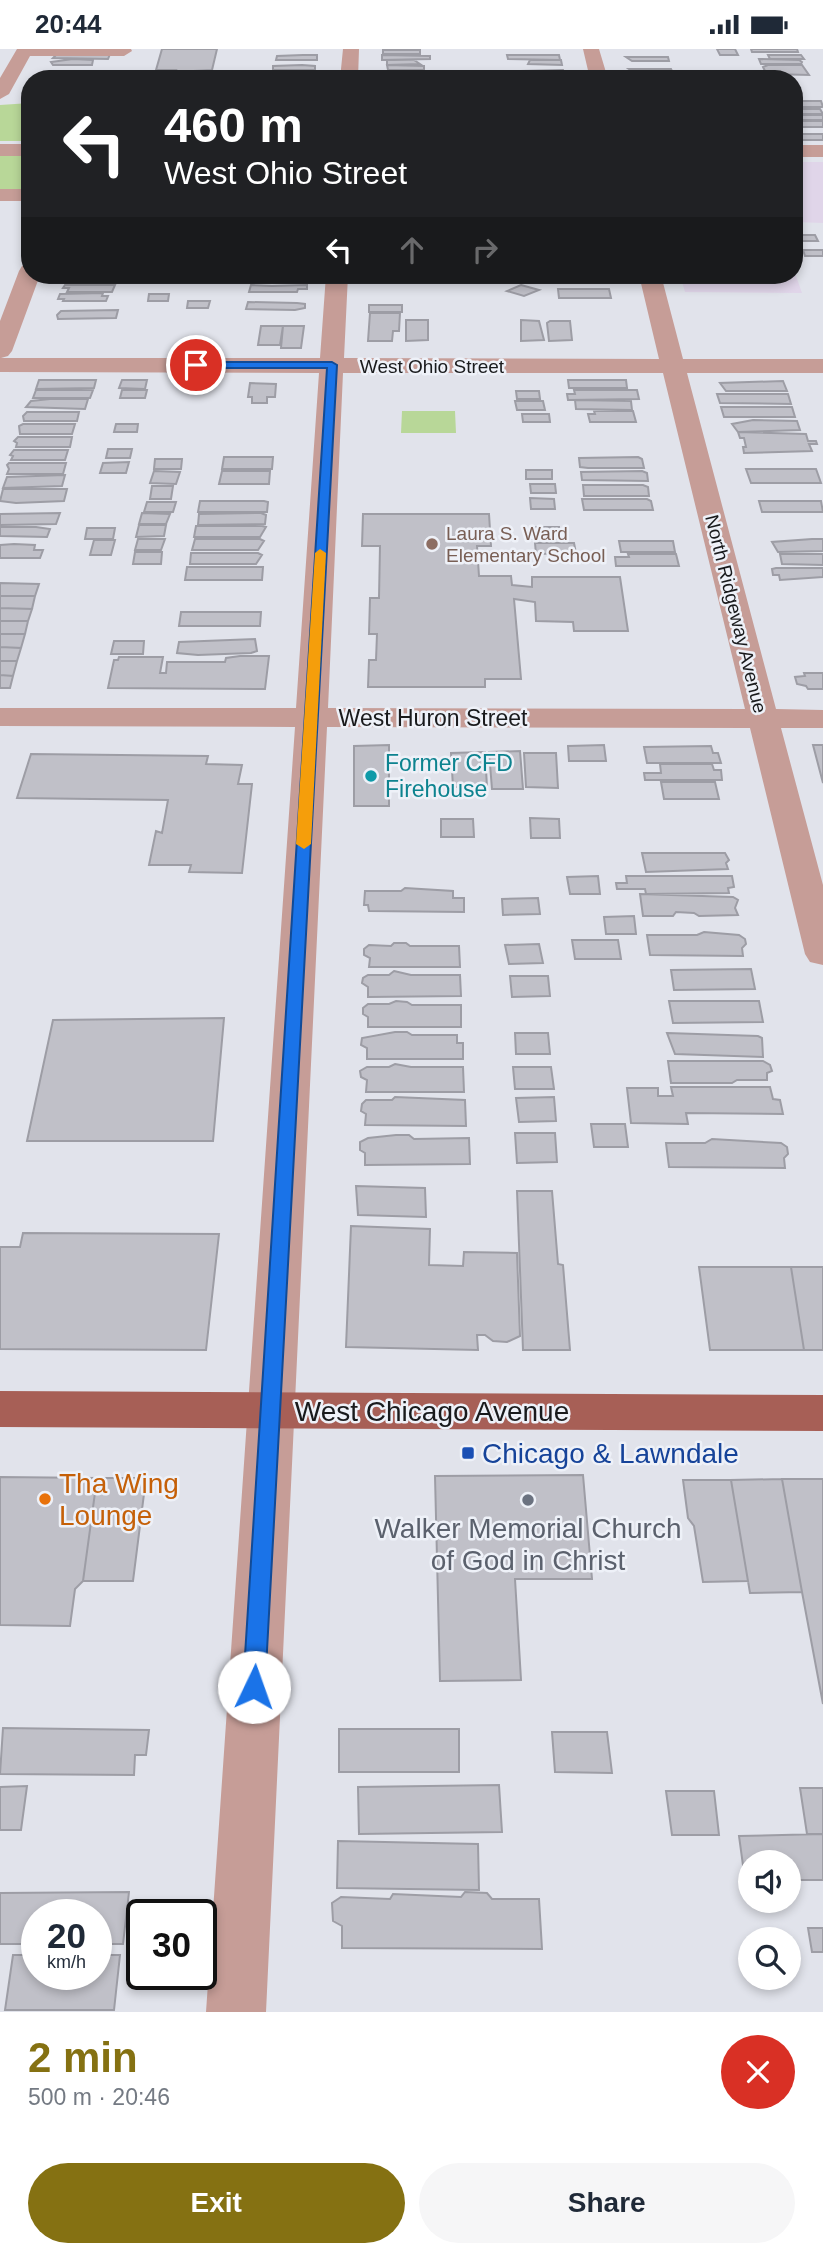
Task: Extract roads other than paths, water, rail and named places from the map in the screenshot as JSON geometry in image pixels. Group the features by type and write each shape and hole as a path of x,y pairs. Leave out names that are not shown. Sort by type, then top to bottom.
{"main road":[{"name":"West Chicago Avenue","path":"0,1409 823,1413"}],"street":[{"path":"350,70 351,49"},
{"path":"592,49 597,70"},
{"path":"0,94 24,50 124,50 116,70"},
{"path":"0,151 21,151"},
{"path":"803,151 823,152"},
{"path":"0,195 21,195"},
{"path":"0,351 25,284"},
{"path":"236,2012 336,284"},
{"name":"North Ridgeway Avenue","path":"652,284 823,954"},
{"name":"West Ohio Street","path":"0,365 823,366"},
{"name":"West Huron Street","path":"0,717 823,719"}],"place":[{"name":"Laura S. Ward Elementary School","path":"432,544"},
{"name":"Former CFD Firehouse","path":"371,776"},
{"name":"Chicago & Lawndale","path":"468,1453"},
{"name":"Tha Wing Lounge","path":"45,1499"},
{"name":"Walker Memorial Church of God in Christ","path":"528,1500"}]}
